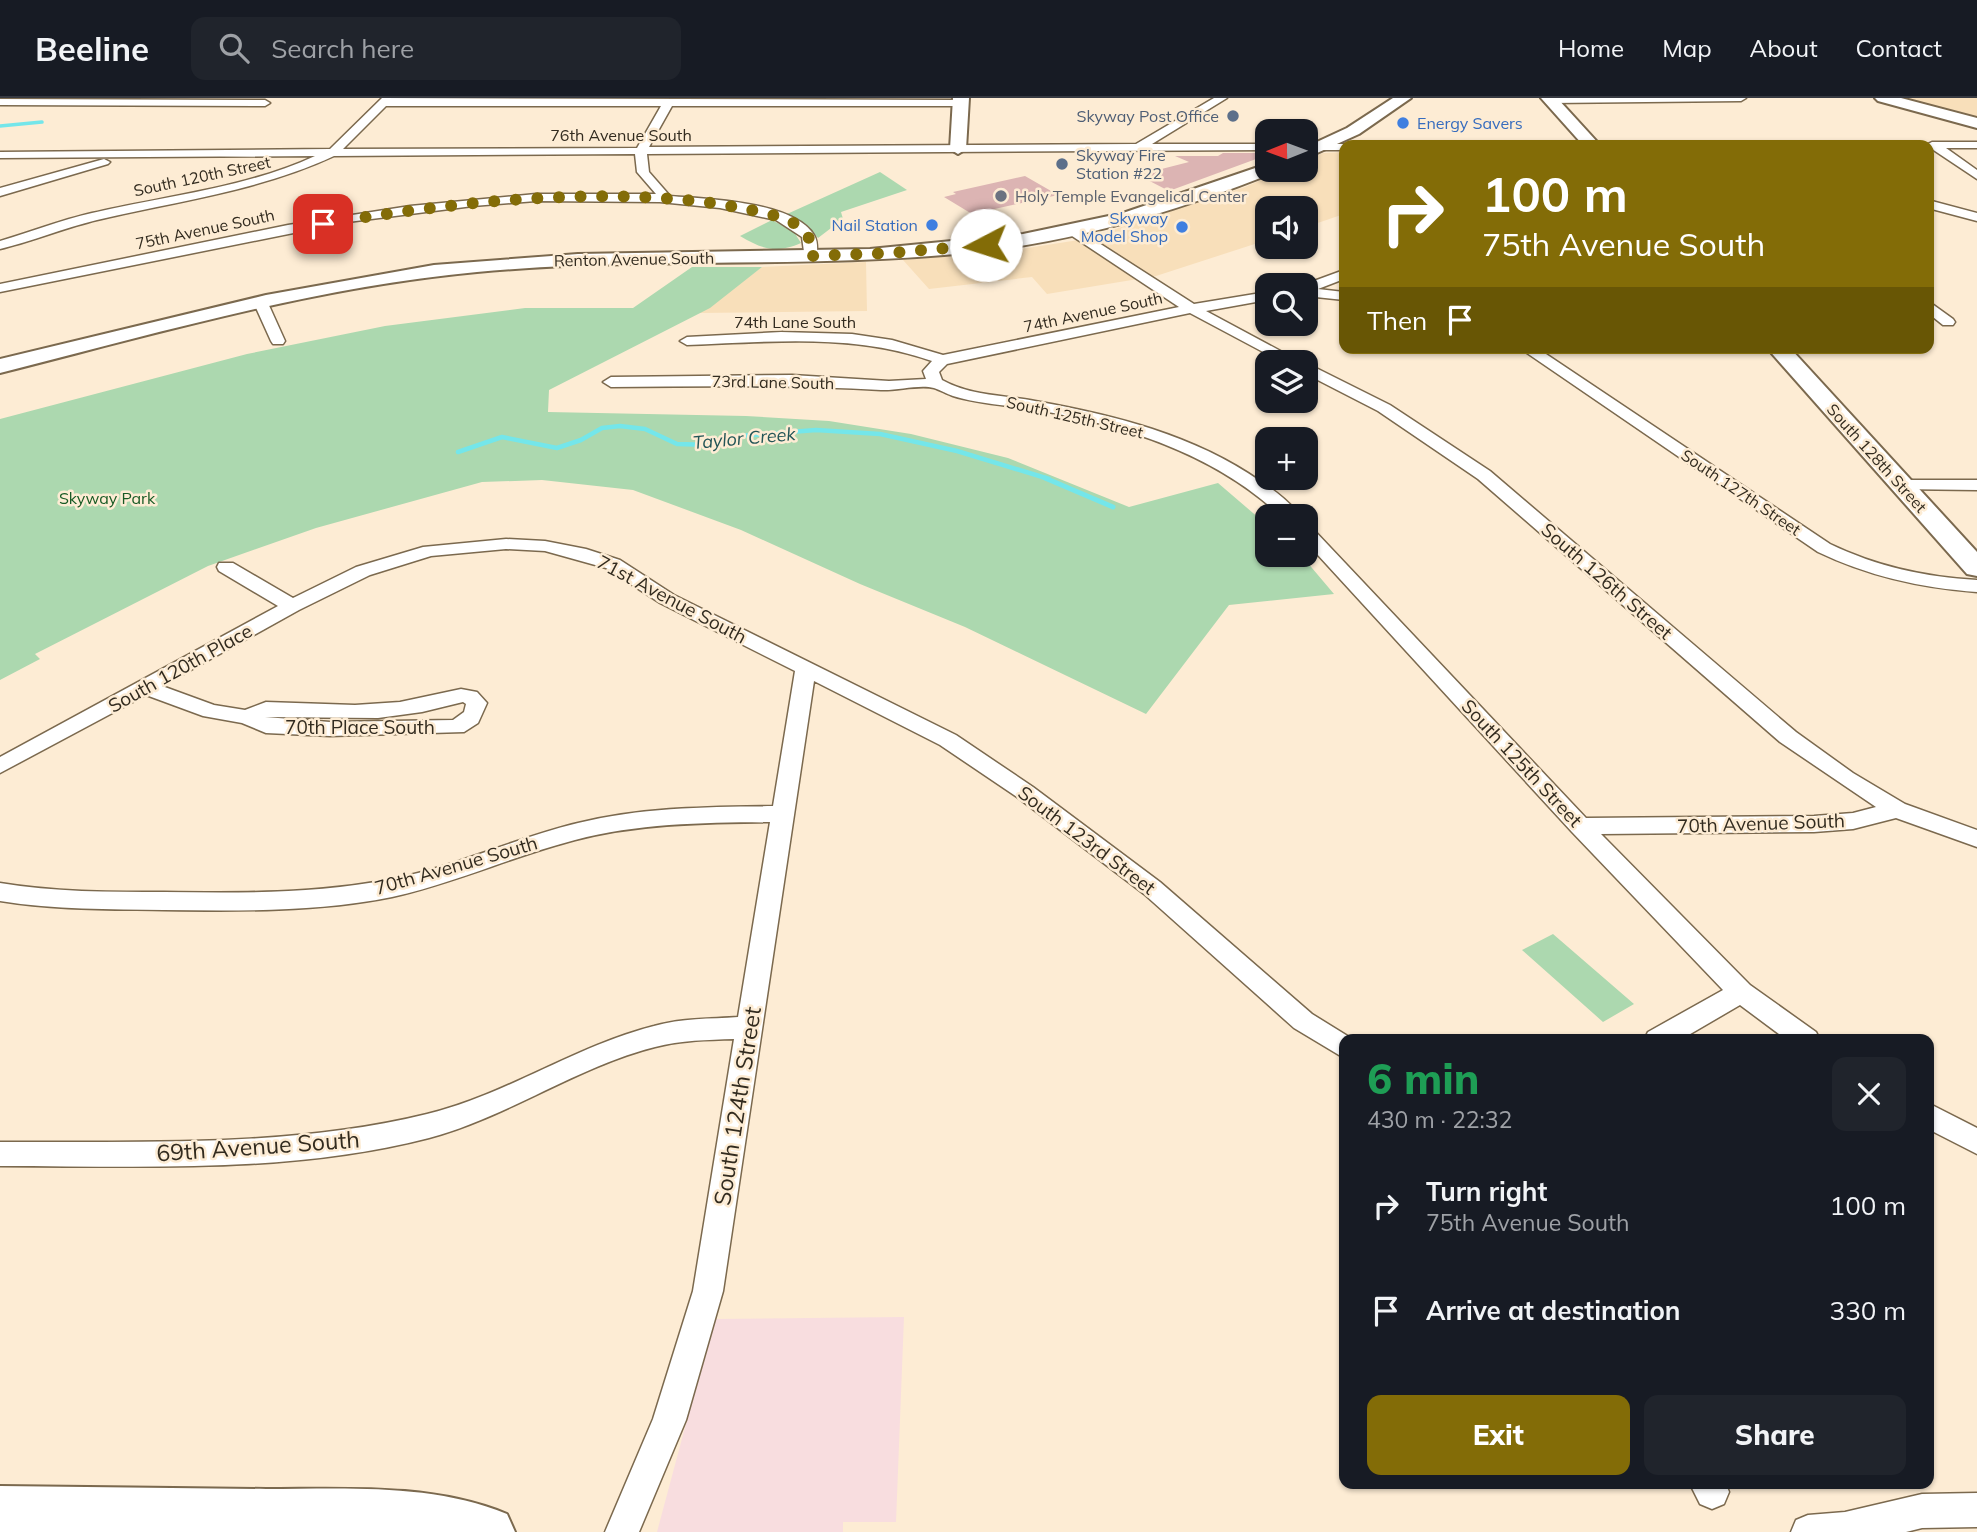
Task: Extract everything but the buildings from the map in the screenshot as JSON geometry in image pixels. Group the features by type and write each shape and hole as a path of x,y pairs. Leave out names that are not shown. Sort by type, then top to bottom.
{"main road":[{"path":"1318,146 1363,126 1403,98"},
{"path":"1883,98 1977,123"},
{"path":"1550,99 1587,140"},
{"path":"958,149 960,101"},
{"name":"Renton Avenue South","path":"0,366 49,351 260,301 384,277 566,260 810,256 986,245 1074,231 1174,205 1255,174"},
{"name":"South 128th Street","path":"1783,354 1977,568"},
{"path":"0,1511 360,1515 436,1520 489,1532"}],"street":[{"path":"1139,148 1222,98"},
{"path":"1550,99 1741,98"},
{"path":"0,102 74,100 265,103"},
{"path":"385,101 960,101"},
{"name":"South 120th Street","path":"0,244 115,211 278,176 334,152 385,101"},
{"path":"666,198 639,165 640,151 670,101"},
{"path":"1934,146 1977,145"},
{"name":"76th Avenue South","path":"1242,147 1255,152"},
{"name":"76th Avenue South","path":"0,155 1255,147"},
{"path":"1318,149 1339,147"},
{"path":"1934,148 1977,175"},
{"path":"0,192 134,153"},
{"name":"75th Avenue South","path":"0,289 254,236 368,216 508,201 666,198 737,207 776,216 806,232 810,239 810,256"},
{"path":"1934,206 1977,217"},
{"path":"1074,231 1190,308 1270,350"},
{"path":"1318,285 1339,276"},
{"path":"1318,292 1339,295"},
{"name":"74th Avenue South","path":"936,371 1190,308 1255,298"},
{"path":"260,301 278,341"},
{"path":"1934,310 1948,322"},
{"name":"74th Lane South","path":"687,341 810,336 847,338 901,346 936,371"},
{"name":"South 127th Street","path":"1536,354 1842,557 1898,576 1939,584 1977,586"},
{"name":"73rd Lane South","path":"611,382 792,380 889,386 936,371"},
{"name":"South 125th Street","path":"936,371 953,391 1036,406 1138,430 1177,443 1248,478 1277,504"},
{"name":"South 126th Street","path":"1318,374 1384,408 1484,475 1788,737 1845,778 1897,810"},
{"path":"1902,485 1977,485"},
{"name":"71st Avenue South","path":"292,606 363,571 429,551 506,544 545,546 580,553 613,564 667,599 806,668"},
{"name":"South 125th Street","path":"1318,545 1580,826 1741,992"},
{"path":"226,566 292,606"},
{"name":"South 120th Place","path":"0,766 292,606"},
{"name":"South 124th Street","path":"622,1532 669,1420 708,1291 806,668"},
{"name":"South 123rd Street","path":"806,668 948,740 1026,792 1152,888 1303,1021 1339,1044"},
{"name":"70th Place South","path":"145,687 210,711 247,717 266,726 279,727 456,727 469,721 475,713 477,703 463,695 402,711 266,709 247,717"},
{"path":"1897,810 1977,839"},
{"name":"70th Avenue South","path":"1580,826 1815,824 1853,821 1897,810"},
{"name":"70th Avenue South","path":"0,892 81,901 211,902 300,899 391,888 531,843 604,825 661,817 784,814"},
{"path":"1668,1034 1741,992 1799,1034"},
{"name":"69th Avenue South","path":"0,1154 198,1152 321,1146 378,1138 432,1125 476,1110 646,1038 749,1027"},
{"path":"1934,1118 1977,1142"},
{"path":"1808,1532 1845,1530 1922,1511 1977,1510"}],"shaded area":[{"path":"1892,98 1977,98 1977,122"},
{"path":"1339,152 1339,216 1318,223 1318,196 1255,196 1255,244 1156,276 1047,294 1032,277 929,289 903,260 1021,249 1098,237 1103,233 1256,182 1318,182 1318,155"},
{"path":"866,262 867,311 699,313 762,267"},
{"path":"904,1317 896,1522 843,1522 843,1532 657,1532 714,1319"}],"green space":[{"path":"880,172 907,190 841,212 843,219 818,238 807,225 787,214"},
{"path":"772,220 794,232 801,243 769,249 740,236"},
{"name":"Skyway Park","path":"692,267 762,267 710,308 549,390 548,412 746,416 829,421 911,434 1008,458 1129,507 1218,483 1255,515 1255,567 1311,567 1334,594 1229,605 1146,714 965,627 860,584 741,530 633,490 542,480 482,482 316,528 208,566 35,654 40,659 0,680 0,419 247,354 385,326 525,308 633,308"},
{"path":"1553,934 1634,1004 1603,1022 1522,950"}],"waterway":[{"path":"0,126 42,122"},
{"name":"Taylor Creek","path":"458,452 502,437 557,448 581,440 602,428 620,426 645,429 677,444 711,445 740,436 816,430 880,434 957,451 1049,479"},
{"name":"Taylor Creek","path":"1045,478 1113,507"}],"place":[{"name":"Skyway Post Office","path":"1233,116"},
{"name":"Energy Savers","path":"1403,123"},
{"name":"Skyway Fire Station #22","path":"1062,164"},
{"name":"Holy Temple Evangelical Center","path":"1001,196"},
{"name":"Nail Station","path":"932,225"},
{"name":"Skyway Model Shop","path":"1182,227"}],"route":[{"path":"323,224 368,216 508,201 666,198 737,207 776,216 806,232 810,239 810,256 986,245"}]}
